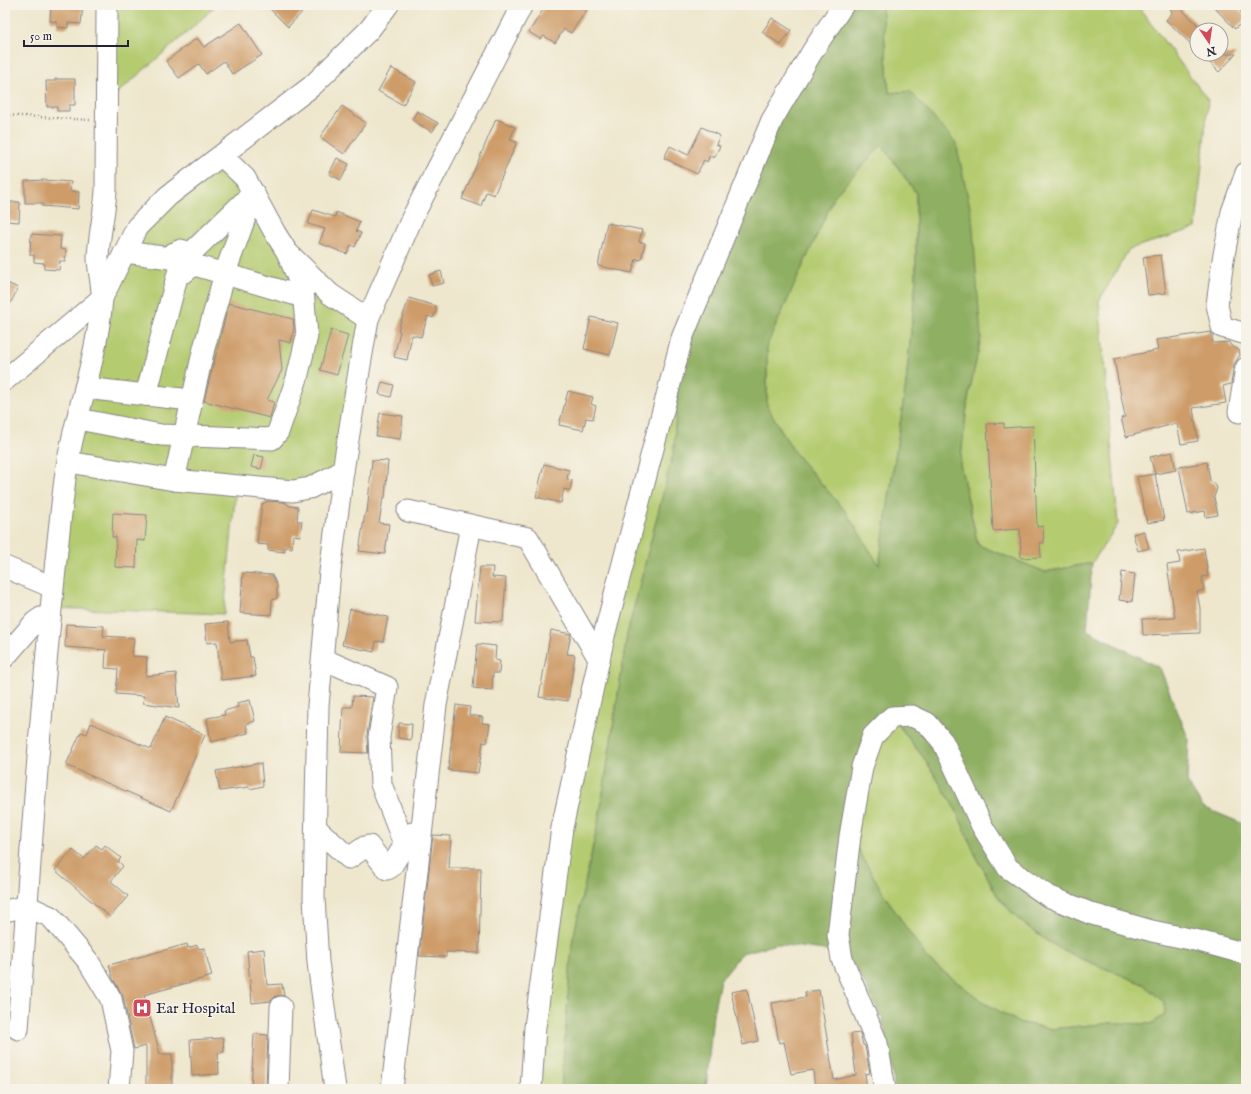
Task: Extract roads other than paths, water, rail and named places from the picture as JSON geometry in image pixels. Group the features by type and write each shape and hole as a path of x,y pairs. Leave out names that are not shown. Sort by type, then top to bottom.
{"street":[{"path":"102,298 98,260 100,232 105,209 107,5"},
{"path":"18,1029 52,587 69,462 102,298 137,227 168,196 312,86 369,30 388,5"},
{"path":"335,1089 318,962 314,898 318,706 330,572 343,471 368,319 413,216 522,5"},
{"path":"531,1089 535,1026 557,857 599,659 682,338 772,120 812,52 843,5"},
{"path":"78,419 161,435 272,439 278,432 297,378 307,336 303,290 287,252 245,178 222,156"},
{"path":"1246,173 1232,212 1217,304 1222,327 1246,334"},
{"path":"190,259 254,193"},
{"path":"174,480 204,348 225,274 254,193"},
{"path":"125,252 170,258 172,254 182,250 190,259 225,274 303,297"},
{"path":"287,252 330,294 368,319"},
{"path":"146,396 178,273 185,272 191,267 190,259"},
{"path":"5,380 102,298"},
{"path":"1239,412 1246,368"},
{"path":"85,388 191,400"},
{"path":"69,462 174,480 293,491 310,488 343,471"},
{"path":"408,511 528,538 599,659"},
{"path":"392,1089 436,705 471,526"},
{"path":"5,567 52,587"},
{"path":"5,657 35,622 41,618 50,617"},
{"path":"323,659 386,686 378,737 381,784 404,844"},
{"path":"885,1089 877,1043 842,960 838,935 850,836 862,768 873,736 892,717 912,716 927,723 943,742 982,826 1008,868 1048,896 1092,914 1152,931 1199,941 1246,954"},
{"path":"316,828 349,858 365,847 369,846 387,869 391,867 404,844 423,816"},
{"path":"5,911 27,906 52,916 88,961 111,999 122,1051 119,1089"},
{"path":"278,1089 281,1007"}],"place":[{"name":"Ear Hospital","path":"142,1008"}]}
